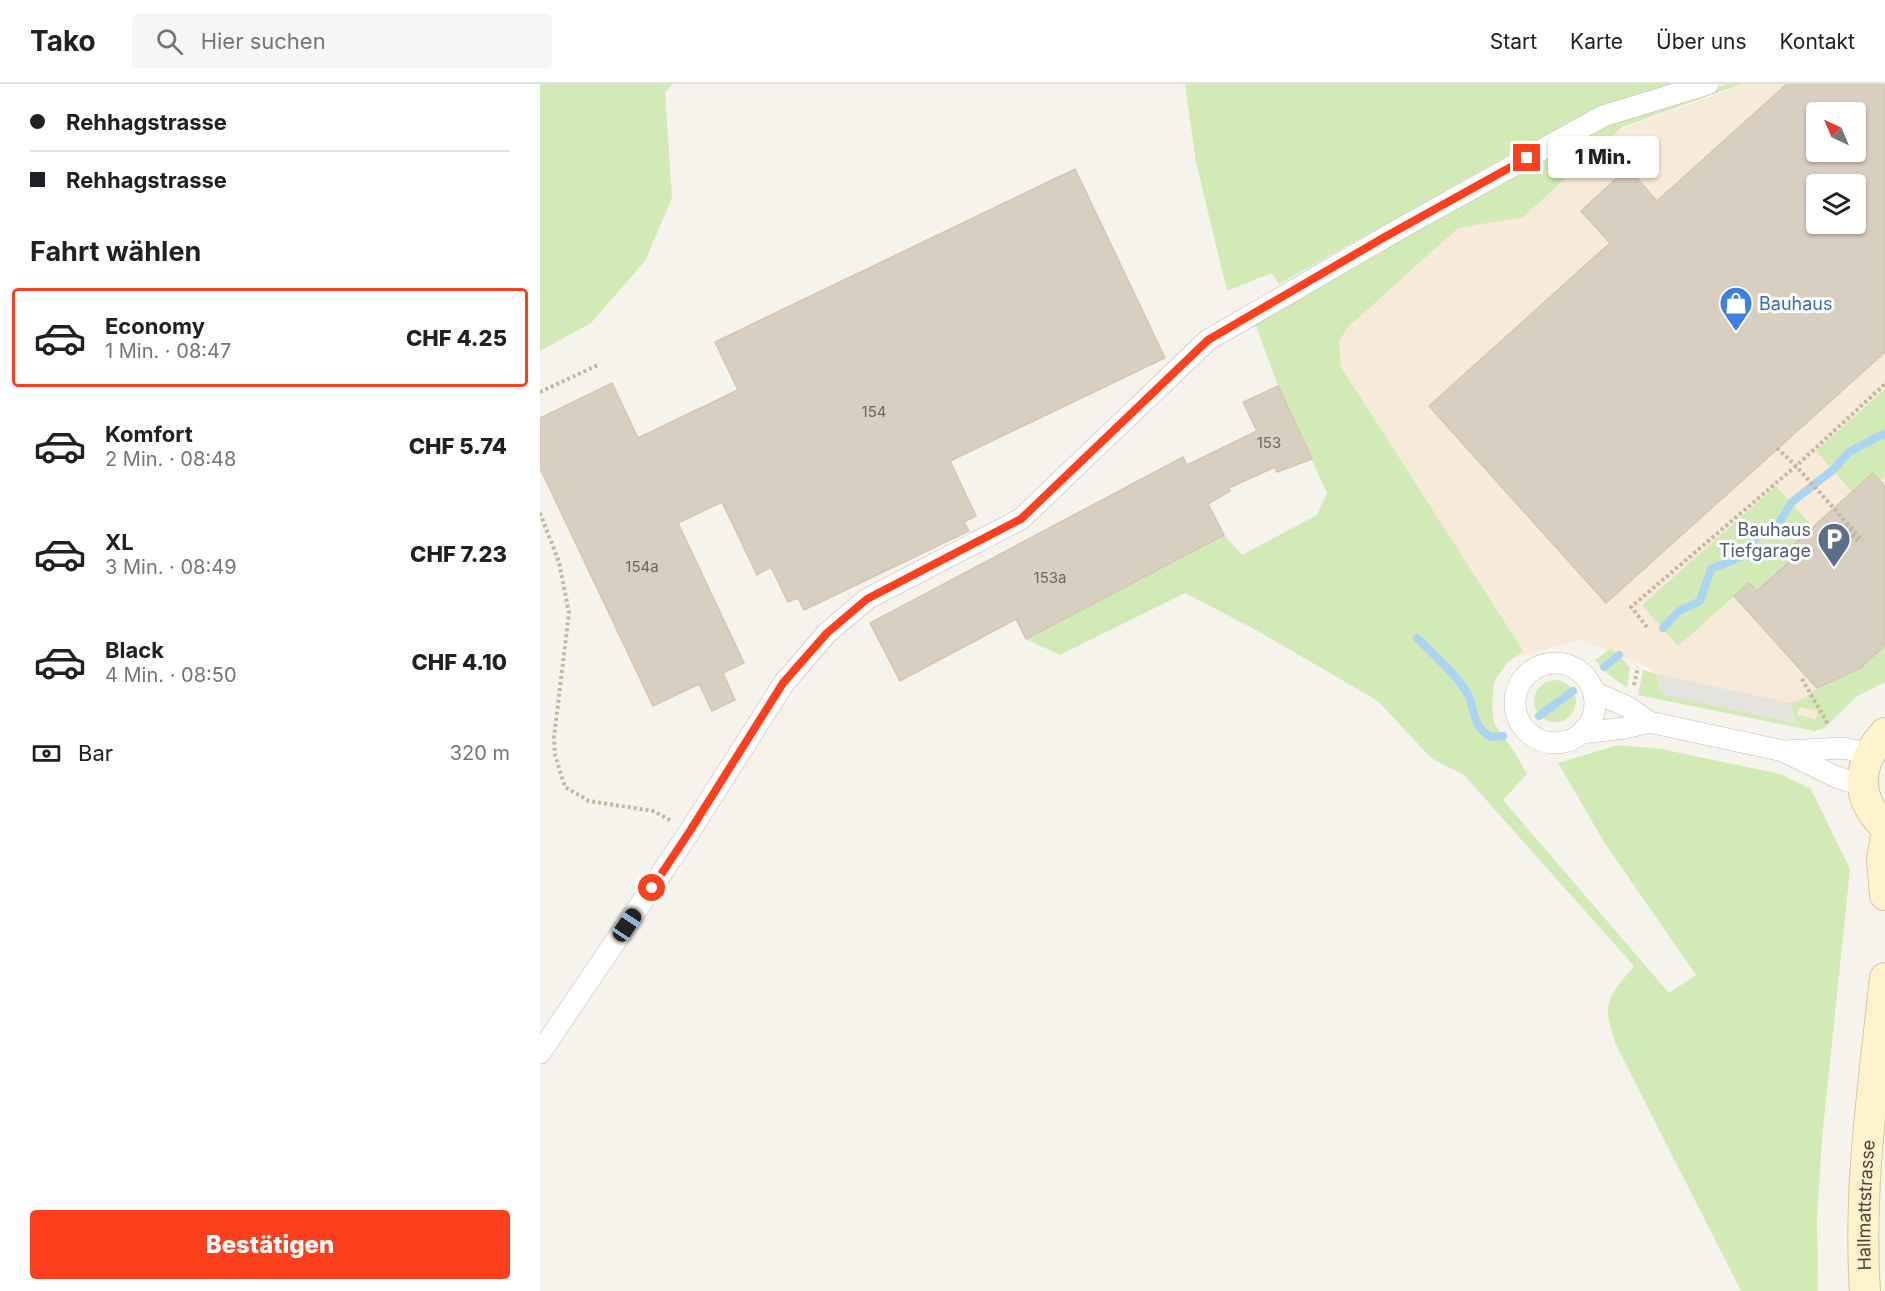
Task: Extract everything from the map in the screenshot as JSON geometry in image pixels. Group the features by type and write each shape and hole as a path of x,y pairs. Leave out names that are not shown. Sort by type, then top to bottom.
{"main road":[{"path":"1877,743 1864,769 1863,786 1865,800 1885,827"},
{"path":"1885,841 1882,860 1885,895"},
{"name":"Hallmattstrasse","path":"1865,1291 1863,1252 1865,1163 1885,978"}],"street":[{"path":"540,1053 690,831 783,683 827,633 867,599 1021,519 1208,340 1403,227 1603,116 1708,84"},
{"path":"1581,733 1592,719 1595,710 1591,684 1579,670 1563,663 1551,663 1530,671 1522,679 1517,690 1516,713 1527,732 1537,739 1557,743 1581,733 1625,728 1649,722"},
{"path":"1594,692 1628,707 1649,722 1783,751 1834,776 1863,786"},
{"path":"1783,751 1842,748 1877,743"}],"path":[{"path":"540,392 600,364"},
{"path":"1647,627 1631,607 1797,467 1885,384"},
{"path":"1777,448 1863,541"},
{"path":"540,513 560,562 569,613 554,737 555,755 565,787 589,801 653,811 690,831"},
{"path":"1844,519 1851,534 1858,541"},
{"path":"1631,694 1638,667"},
{"path":"1802,679 1834,735"}],"shaded area":[{"path":"1738,84 1885,84 1885,672 1815,726 1658,699 1652,669 1581,640 1491,664 1297,338 1578,145 1734,88"},
{"path":"1656,674 1790,703 1795,723 1661,694"}],"green space":[{"path":"540,84 673,84 665,92 672,198 645,261 591,323 540,351"},
{"path":"1185,84 1678,84 1604,105 1493,164 1279,284 1272,273 1227,291 1196,162"},
{"path":"1728,84 1741,84 1622,127 1523,217 1458,228 1348,327 1339,341 1341,367 1523,651 1507,663 1494,682 1492,707 1494,723 1527,774 1503,800 1669,993 1696,975 1604,842 1558,763 1618,745 1661,749 1780,774 1811,789 1850,869 1822,1139 1817,1217 1818,1291 1741,1291 1616,1045 1609,1019 1609,1002 1617,987 1634,966 1464,775 1431,758 1378,701 1256,630 1185,593 1060,655 1026,639 1224,535 1242,555 1317,515 1327,493 1278,386 1255,323 1350,266 1611,123"},
{"path":"1885,389 1885,476 1880,481 1872,473 1852,492 1816,451"},
{"path":"1776,486 1813,527 1792,546 1799,553 1757,591 1749,583 1678,646 1642,605"},
{"path":"1885,645 1885,682 1856,697 1824,728 1815,731 1638,695 1643,670 1656,674 1661,694 1795,723 1790,703 1799,701 1817,689 1860,668","holes":["1799,707 1818,711 1816,719 1797,715"]},
{"path":"1611,648 1630,667 1627,688 1608,674 1595,660"},
{"path":"1555,680 1570,686 1576,701 1570,716 1555,722 1540,716 1534,701 1540,686"}],"building":[{"path":"1787,84 1885,84 1885,352 1606,603 1429,406 1610,243 1581,211 1628,168 1657,201"},
{"path":"1075,169 1165,358 950,461 976,516 964,522 969,531 804,610 798,598 788,602 771,567 757,575 722,502 678,523 744,663 723,673 735,700 712,711 699,684 653,706 540,468 540,418 612,383 638,438 738,390 715,342"},
{"path":"1278,386 1312,459 1277,472 1275,467 1229,488 1230,491 1208,504 1224,535 1026,639 1016,619 900,681 870,623 1183,457 1187,465 1257,431 1243,402"},
{"name":"Bauhaus Tiefgarage","path":"1873,473 1885,487 1885,645 1860,668 1817,688 1734,596 1749,583 1757,591 1799,553 1792,546"}],"waterway":[{"path":"1663,628 1679,611 1700,601 1711,569 1743,556 1758,534 1774,531 1792,502 1834,469 1849,452 1885,433"},
{"path":"1417,638 1463,686 1480,728 1491,737 1503,736"},
{"path":"1604,667 1619,655"},
{"path":"1539,716 1573,691"}],"place":[{"name":"Bauhaus","path":"1736,332"},
{"name":"Bauhaus Tiefgarage","path":"1834,568"}],"route":[{"path":"652,888 783,683 827,633 867,599 1021,519 1208,340 1304,283 1527,158"}]}
